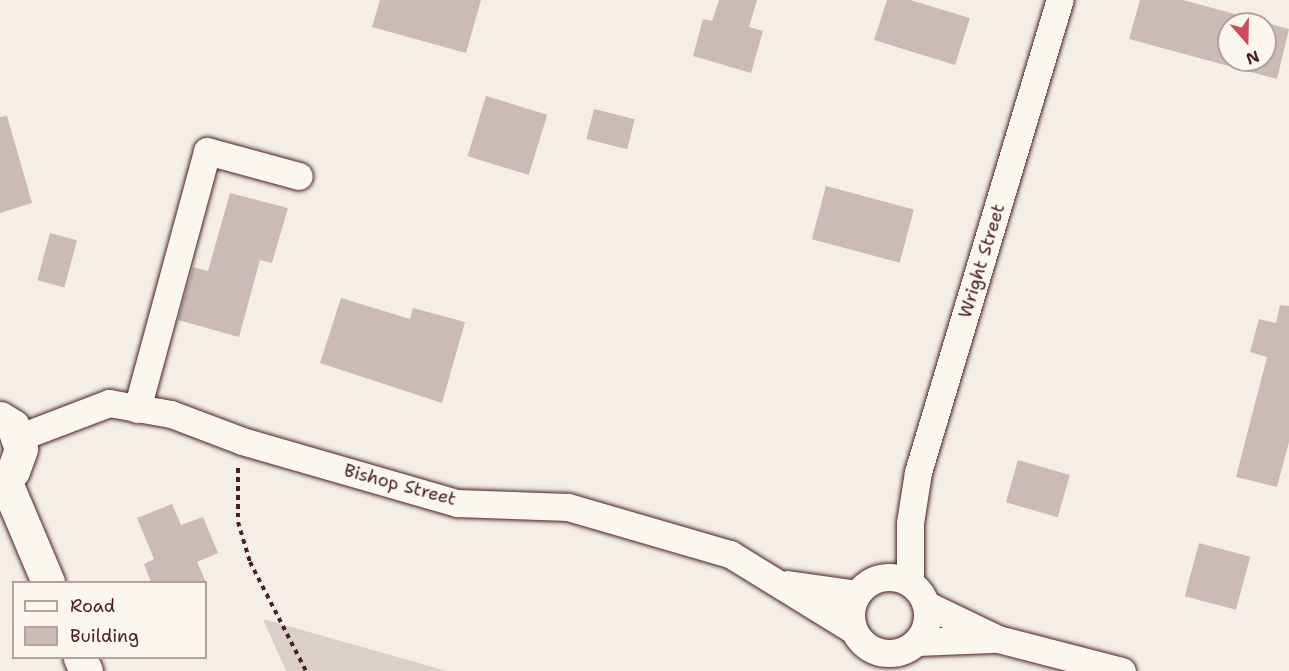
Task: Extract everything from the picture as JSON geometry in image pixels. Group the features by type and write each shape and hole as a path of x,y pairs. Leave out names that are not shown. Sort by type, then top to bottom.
{"street":[{"name":"Wright Street","path":"899,580 918,472 1060,0"},
{"path":"137,409 207,152 299,176"},
{"name":"Bishop Street","path":"10,428 99,405 137,409 171,414 242,441 457,503 568,507 730,554 783,584 861,649"},
{"path":"10,428 19,461 2,478 48,581"},
{"path":"998,639 900,656 861,649 856,594 870,581 899,580 927,605 998,639 1122,671"},
{"name":"Bishop Street","path":"783,584 856,594"},
{"path":"900,656 928,622 927,605"}],"path":[{"path":"242,441 238,522 250,562 306,671"}],"shaded area":[{"path":"263,619 447,671 286,671"}],"building":[{"path":"380,0 481,0 466,53 372,27"},
{"path":"719,0 757,0 749,27 763,31 751,73 693,56 703,19 712,21"},
{"path":"887,0 910,0 970,18 955,65 874,40"},
{"path":"1140,0 1183,0 1227,12 1217,12 1217,63 1129,39"},
{"path":"1277,26 1289,29 1277,79 1251,72 1277,72"},
{"path":"486,96 547,115 529,175 468,156"},
{"path":"594,109 635,119 627,149 587,139"},
{"path":"7,116 32,203 0,213 0,117"},
{"path":"826,186 914,210 900,263 812,239"},
{"path":"230,193 288,208 272,263 260,260 239,337 178,320 193,267 208,271"},
{"path":"50,233 77,240 64,288 37,280"},
{"path":"341,298 410,319 413,308 465,322 442,403 320,363"},
{"path":"1280,305 1289,306 1289,442 1277,487 1236,477 1267,357 1250,352 1259,319 1276,323"},
{"path":"1018,460 1070,475 1058,517 1006,502"},
{"path":"172,504 181,525 203,517 218,553 197,562 206,581 151,581 144,564 154,559 137,518"},
{"path":"1199,543 1250,557 1236,610 1185,596"}]}
